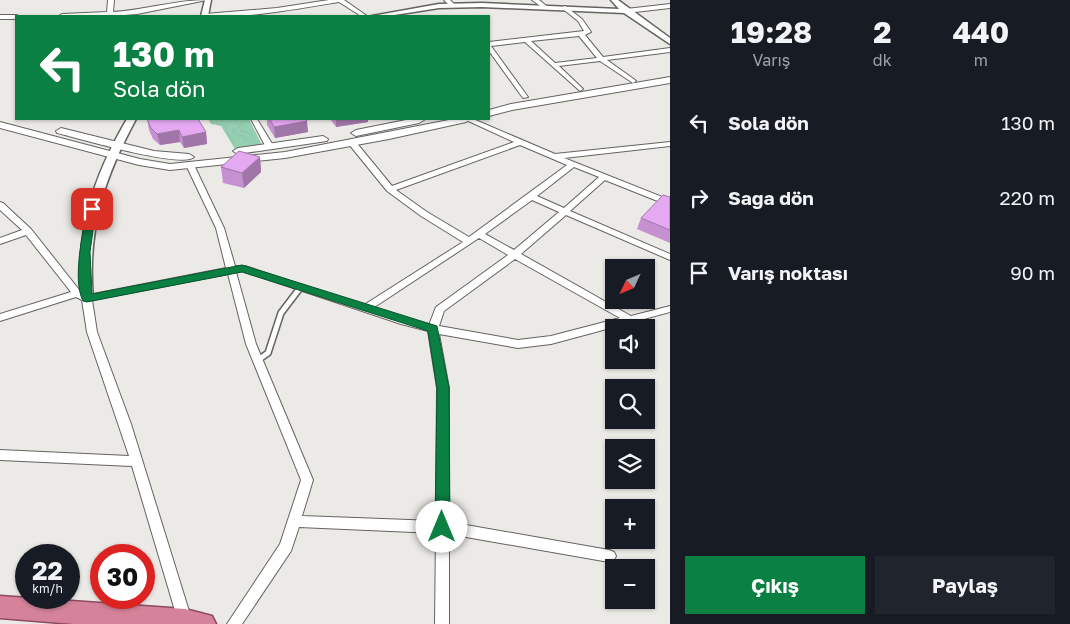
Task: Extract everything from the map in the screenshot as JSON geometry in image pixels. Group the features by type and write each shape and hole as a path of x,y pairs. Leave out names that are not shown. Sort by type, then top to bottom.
{"highway":[{"path":"0,607 192,623"}],"main road":[{"path":"490,105 525,97 670,74"},
{"path":"490,113 670,80"},
{"path":"0,115 15,120"},
{"path":"16,120 115,150 147,163 170,166 286,155 461,120"},
{"path":"0,124 115,150 172,157 204,156 325,139 419,120"}],"street":[{"path":"111,0 110,15 204,0"},
{"path":"205,15 208,0"},
{"path":"217,15 277,10 339,0 362,15"},
{"path":"447,0 453,6"},
{"path":"535,0 545,7"},
{"path":"614,0 626,11 670,42"},
{"path":"395,15 417,8 453,6 545,7 626,11 670,6"},
{"path":"490,46 588,32 588,29 580,20 565,8"},
{"path":"0,17 15,17"},
{"path":"581,34 601,59 633,81"},
{"path":"527,41 580,89"},
{"path":"490,47 525,97"},
{"path":"554,65 670,50"},
{"path":"130,120 94,196 88,221 82,296 92,332 192,623"},
{"path":"468,120 670,203"},
{"path":"256,122 270,146"},
{"path":"390,190 520,142"},
{"path":"352,143 390,190 468,241"},
{"path":"553,156 670,144"},
{"path":"366,308 532,197 573,164"},
{"path":"190,165 220,228 251,344 307,480 286,547 234,624"},
{"path":"442,624 443,388 433,329 440,309 515,254 604,177"},
{"path":"532,197 670,257"},
{"path":"0,205 28,231 82,296"},
{"path":"0,241 28,231"},
{"path":"478,234 629,319"},
{"path":"0,318 82,296 242,268 433,329 518,344 551,340 605,326"},
{"path":"635,319 670,309"},
{"path":"0,455 136,461"},
{"path":"294,521 442,527 609,556"}],"lane":[{"path":"258,361 268,353 281,313 300,288"}],"path":[{"path":"210,120 211,122 224,125 236,148"},
{"path":"235,120 249,146"},
{"path":"241,130 252,134 245,138 233,133 233,130 243,122 242,120"},
{"path":"256,122 256,136"}],"green space":[{"path":"209,120 250,120 262,145 235,149 221,126 211,124"}],"building":[{"path":"147,120 199,120 206,132 182,137 179,130 157,134 151,128"},
{"path":"270,120 307,121 274,127"},
{"path":"239,151 260,157 242,173 221,167"},
{"path":"663,195 670,197 670,230 641,218"}],"route":[{"path":"92,209 88,221 85,252 87,298 242,268 405,322 433,329 443,388 442,527"}]}
